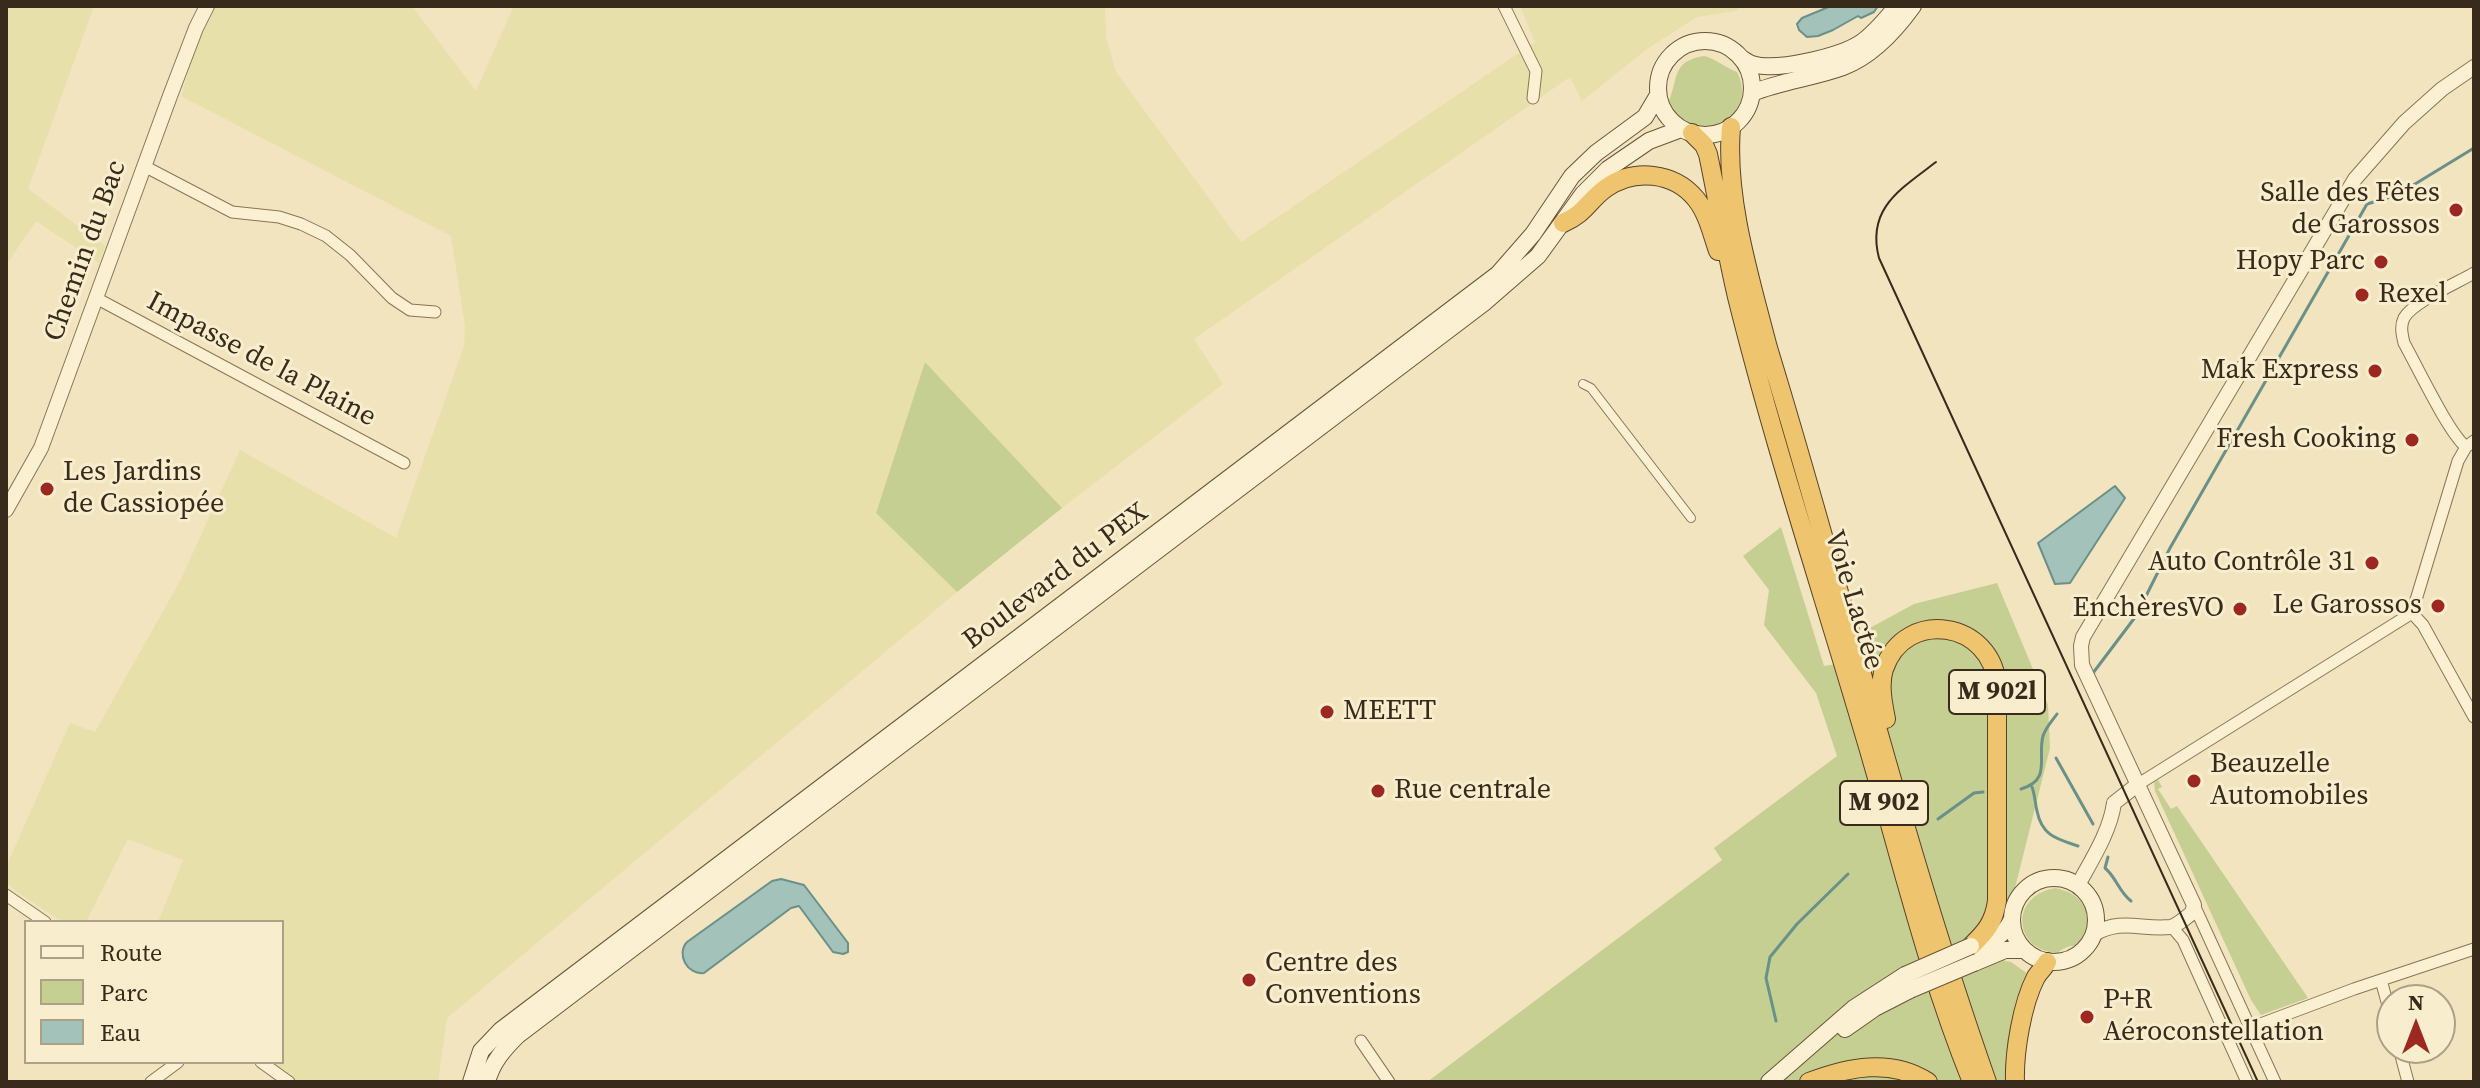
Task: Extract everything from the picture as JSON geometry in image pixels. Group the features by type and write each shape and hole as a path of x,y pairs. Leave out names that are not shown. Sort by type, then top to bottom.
{"highway":[{"name":"Voie Lactée","path":"1731,127 1729,157 1739,225 1768,348 1958,1000 1987,1082"},
{"name":"Voie Lactée","path":"1686,131 1704,145 1708,154 1737,297 1800,522 1916,919 1955,1041 1972,1082"},
{"path":"1563,223 1578,216 1600,193 1619,180 1642,175 1661,177 1678,184 1696,198 1706,216 1734,308 1756,365"},
{"name":"M 902l","path":"1887,759 1892,752 1882,699 1883,671 1894,650 1914,635 1936,629 1949,629 1974,640 1991,660 1996,673 1999,867 1995,915 1973,954"},
{"path":"2015,1082 2017,1043 2027,1004 2034,981 2047,962"},
{"path":"1809,1082 1836,1072 1876,1065 1916,1074 1928,1082"}],"main road":[{"path":"1741,58 1748,69 1752,93 1741,118 1731,127 1706,135 1686,131 1670,120 1662,109 1658,80 1662,67 1683,46 1697,41 1712,41 1726,46 1753,65 1811,61 1843,53 1862,42 1897,6"},
{"path":"1752,93 1843,67 1866,55 1884,41 1913,6"},
{"name":"Boulevard du PEX","path":"471,1082 481,1051 501,1030 1498,274 1533,234 1572,176 1596,153 1645,117 1658,95"},
{"name":"Boulevard du PEX","path":"487,1082 500,1054 518,1035 1485,302 1538,256 1583,194 1617,161 1649,141 1686,131"},
{"path":"1973,954 2007,930 2021,894 2043,879 2057,878 2078,885 2094,907 2096,920 2094,934 2080,953 2070,959 2047,962 2024,950 2017,940 2012,919"},
{"path":"1769,1082 1854,1008 1973,954 2024,950"},
{"path":"1783,1082 1862,1016 1908,983"}],"street":[{"name":"Chemin du Bac","path":"6,510 41,448 144,166 207,6"},
{"path":"1504,6 1536,71 1533,98"},
{"path":"2275,1082 2082,665 2083,637 2355,179 2412,115 2474,67"},
{"path":"144,166 232,212 279,217 326,236 350,255 392,298 410,310 435,312"},
{"path":"2078,885 2113,813 2114,803 2137,785 2412,613 2458,461 2470,444 2458,439 2447,421 2404,343 2401,330 2405,317 2414,307 2474,273"},
{"name":"Impasse de la Plaine","path":"96,298 404,463"},
{"path":"1583,384 1591,388 1691,518"},
{"path":"2412,613 2423,625 2474,717"},
{"path":"6,895 42,920"},
{"path":"2094,934 2107,926 2118,925 2172,927 2192,913 2194,905"},
{"path":"2172,927 2183,940 2247,1082"},
{"path":"2250,1028 2474,949"},
{"path":"2381,980 2382,984"},
{"path":"1361,1041 1389,1082"},
{"path":"151,1082 175,1064"},
{"path":"264,1064 289,1082"}],"shaded area":[{"path":"6,6 94,6 28,189 105,246 99,263 36,221 6,265"},
{"path":"215,6 412,6 476,91 514,6 1105,6 1106,37 1116,72 1241,242 1535,42 1520,6 1743,6 1736,11 1697,17 1647,49 1582,101 1570,77 1194,339 1223,384 1062,508 925,362 876,513 957,592 447,1018 438,1082 296,1082 273,1064 284,1064 284,920 159,920 183,860 128,839 87,920 61,920 6,882 6,867 70,723 95,732 180,581 240,450 396,538 464,346 465,326 451,236 181,96 204,22"}],"green space":[{"path":"1704,56 1737,72 1742,89 1740,103 1732,115 1721,124 1707,128 1693,126 1679,118 1668,103 1681,67 1693,58"},
{"path":"925,362 1062,508 957,592 876,513"},
{"path":"1781,527 1824,666 1836,664 1868,629 1914,604 1997,583 2048,705 2050,748 2015,888 1994,934 2005,961 2028,974 2020,997 2010,1082 1427,1082 1722,860 1714,848 1837,756 1816,693 1764,625 1769,590 1743,556"},
{"path":"2158,780 2162,787 2158,789 2171,809 2177,806 2308,998 2261,1015 2251,1000 2155,791 2154,782"},
{"path":"2055,888 2075,896 2088,918 2083,937 2076,946 2058,953 2043,950 2032,943 2022,923 2030,901 2040,893"}],"water":[{"path":"1831,6 1878,6 1874,12 1861,18 1858,16 1818,36 1807,37 1799,30 1797,24 1802,18"},
{"path":"2115,486 2125,498 2070,583 2055,584 2038,543"},
{"path":"781,879 804,885 848,943 848,952 833,952 799,906 791,908 704,973 688,967 683,958 687,942 772,881"}],"waterway":[{"path":"2093,673 2136,616 2170,548 2367,204 2397,195 2474,148"},
{"path":"2021,789 2031,785 2040,774 2043,736 2057,714"},
{"path":"2056,758 2093,824"},
{"path":"2032,787 2043,826 2057,838 2078,846"},
{"path":"1938,819 1974,793 1983,792"},
{"path":"2108,857 2105,868 2131,901"},
{"path":"1776,1021 1766,978 1770,957 1797,924 1848,874"}],"tram line":[{"path":"1936,162 1899,191 1882,213 1876,241 1879,258 2258,1082"}],"place":[{"name":"Salle des Fêtes de Garossos","path":"2456,210"},
{"name":"Hopy Parc","path":"2381,262"},
{"name":"Rexel","path":"2362,295"},
{"name":"Mak Express","path":"2375,371"},
{"name":"Fresh Cooking","path":"2412,440"},
{"name":"Les Jardins de Cassiopée","path":"47,489"},
{"name":"Auto Contrôle 31","path":"2372,563"},
{"name":"Le Garossos","path":"2438,606"},
{"name":"EnchèresVO","path":"2240,609"},
{"name":"MEETT","path":"1327,712"},
{"name":"Beauzelle Automobiles","path":"2194,781"},
{"name":"Rue centrale","path":"1378,791"},
{"name":"Centre des Conventions","path":"1249,980"},
{"name":"P+R Aéroconstellation","path":"2087,1017"}]}
